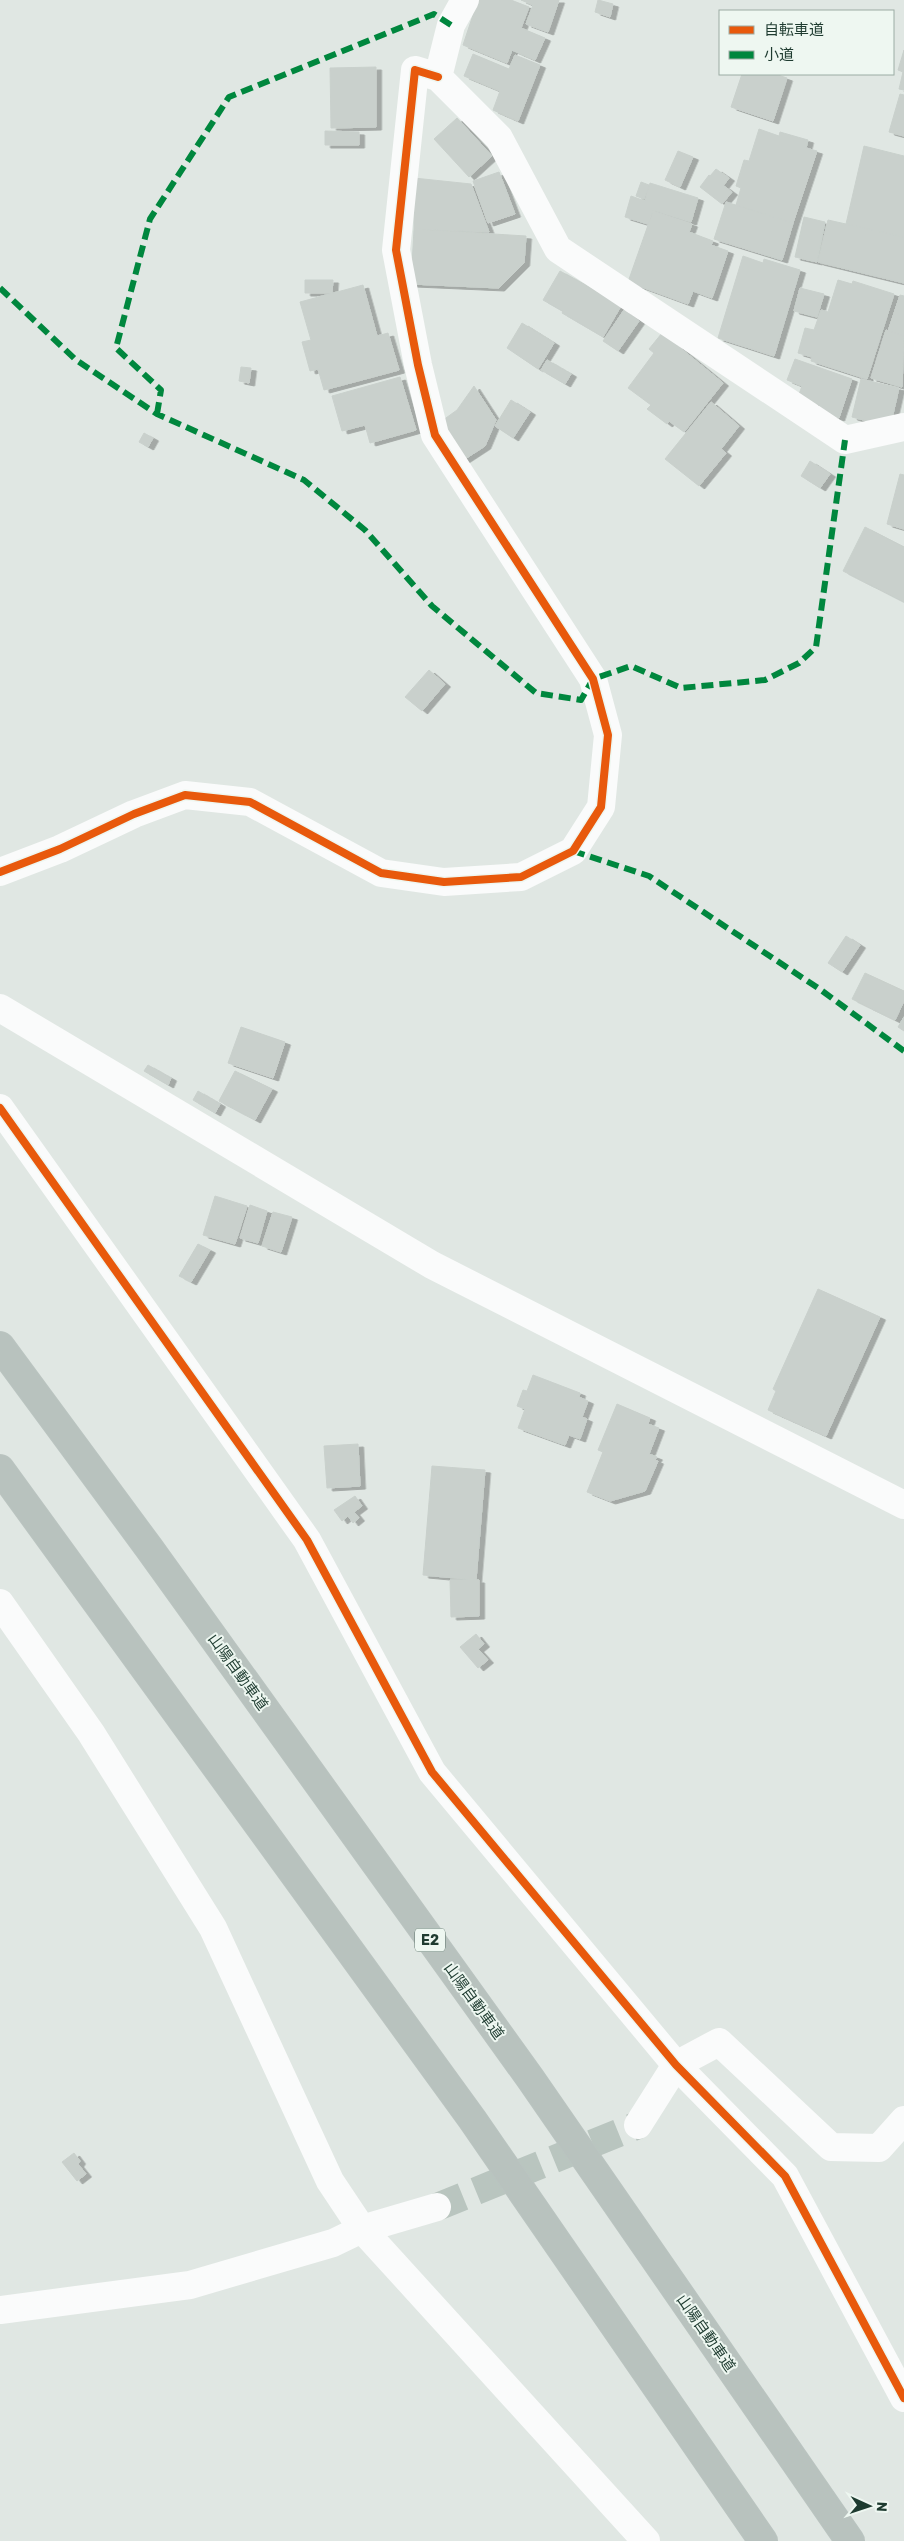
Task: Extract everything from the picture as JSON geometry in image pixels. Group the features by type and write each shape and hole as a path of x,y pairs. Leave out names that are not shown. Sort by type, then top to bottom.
{"highway":[{"name":"山陽自動車道","path":"0,1346 149,1548 524,2070 850,2541"},
{"path":"0,1469 466,2111 763,2541"}],"street":[{"path":"438,76 451,25 465,0"},
{"path":"0,872 60,849 134,814 185,795 250,802 381,872 444,882 521,876 573,851 601,807 608,735 593,680 435,436 418,365 396,250 414,70 438,76 498,138 558,249 846,440 904,427"},
{"path":"0,1008 432,1265 904,1505"},
{"path":"0,1108 307,1540 432,1772 676,2065 784,2176 904,2398"},
{"path":"0,1603 91,1733 213,1928 330,2181 362,2229 646,2541"},
{"path":"638,2125 676,2065 719,2042 831,2147 879,2148 904,2120"},
{"path":"0,2310 190,2285 333,2243 362,2229 437,2207"}],"building":[{"path":"478,0 511,0 529,7 521,28 545,38 535,60 512,50 507,63 463,45"},
{"path":"521,0 559,0 548,32 526,24 533,5"},
{"path":"598,0 613,4 610,17 595,12"},
{"path":"904,50 904,90 899,89 903,72 898,70"},
{"path":"473,54 509,69 515,55 540,65 518,121 493,110 500,91 464,76"},
{"path":"376,67 376,127 331,128 330,68"},
{"path":"742,75 778,75 787,78 773,121 731,107"},
{"path":"900,94 904,95 904,136 889,132"},
{"path":"457,118 492,156 469,177 434,139"},
{"path":"759,129 779,136 780,132 808,140 806,148 817,151 793,223 736,205 741,188 736,186 744,160 749,161"},
{"path":"325,131 359,132 359,145 325,145"},
{"path":"864,146 904,156 904,237 846,224"},
{"path":"678,151 693,157 680,187 665,180"},
{"path":"716,169 729,178 723,186 710,176"},
{"path":"499,172 515,214 488,223 473,181"},
{"path":"709,175 732,192 722,204 700,187"},
{"path":"414,178 471,184 489,232 414,229"},
{"path":"641,182 649,185 644,199 636,196"},
{"path":"650,183 698,198 691,222 653,210 648,224 625,217 631,196 645,201"},
{"path":"726,202 793,223 782,260 714,239"},
{"path":"653,211 692,224 689,232 713,241 711,245 728,251 712,298 693,291 688,304 628,282"},
{"path":"804,217 825,222 817,262 795,257"},
{"path":"828,220 904,237 904,283 818,262"},
{"path":"414,229 526,236 524,263 499,288 411,284"},
{"path":"743,256 763,263 764,259 800,270 774,356 718,338"},
{"path":"560,271 580,282 564,312 543,300"},
{"path":"305,280 333,280 332,293 305,293"},
{"path":"838,280 852,284 853,281 894,294 867,379 811,361 812,357 798,353 805,328 814,330 821,310 828,312"},
{"path":"580,282 621,306 603,337 562,313"},
{"path":"363,285 377,336 388,333 399,370 324,390 318,369 310,371 302,342 311,340 300,302"},
{"path":"800,288 824,294 817,317 794,311"},
{"path":"900,295 904,296 904,336 888,331"},
{"path":"624,310 639,321 618,351 603,341"},
{"path":"522,323 554,343 538,369 507,348"},
{"path":"886,330 904,336 902,387 871,378"},
{"path":"662,333 723,383 684,432 669,421 667,424 647,409 651,405 628,388 654,353 649,349"},
{"path":"795,359 852,379 839,418 818,411 820,405 798,397 802,386 787,380"},
{"path":"547,360 571,374 565,384 541,370"},
{"path":"241,367 251,368 249,383 239,381"},
{"path":"400,377 416,430 370,443 365,425 342,431 332,396"},
{"path":"861,379 899,388 890,427 852,417"},
{"path":"474,386 496,420 485,446 462,461 439,423 457,410"},
{"path":"511,400 530,412 513,438 495,426"},
{"path":"711,402 739,426 721,449 726,453 699,486 665,459"},
{"path":"144,433 153,438 148,447 139,442"},
{"path":"810,461 830,474 820,488 801,476"},
{"path":"900,474 904,475 904,529 887,524"},
{"path":"865,527 904,547 904,602 843,571"},
{"path":"429,670 445,684 422,711 405,697"},
{"path":"846,936 860,945 842,972 828,963"},
{"path":"865,973 904,991 904,1001 895,1020 852,999"},
{"path":"904,1017 904,1031 898,1027"},
{"path":"241,1027 285,1042 273,1078 228,1063"},
{"path":"148,1065 171,1078 168,1085 144,1071"},
{"path":"235,1071 272,1089 255,1120 219,1101"},
{"path":"198,1091 220,1104 215,1113 193,1100"},
{"path":"215,1196 247,1206 235,1244 203,1235"},
{"path":"250,1205 267,1211 258,1243 240,1238"},
{"path":"273,1212 292,1217 281,1252 262,1246"},
{"path":"198,1244 210,1250 191,1282 179,1276"},
{"path":"818,1289 880,1317 826,1436 768,1410 776,1391 773,1389"},
{"path":"533,1375 580,1393 579,1397 588,1401 582,1417 587,1419 580,1439 569,1435 565,1445 518,1428 525,1409 517,1406 523,1390 527,1391"},
{"path":"617,1404 650,1418 648,1424 659,1428 649,1454 657,1457 655,1460 658,1461 645,1491 610,1501 587,1492 603,1452 598,1450"},
{"path":"358,1444 360,1486 327,1488 324,1446"},
{"path":"432,1466 485,1470 476,1580 423,1575"},
{"path":"355,1496 362,1506 354,1512 359,1518 353,1523 348,1516 342,1521 334,1510"},
{"path":"450,1580 479,1580 479,1616 451,1617"},
{"path":"476,1634 484,1644 478,1649 488,1660 478,1668 460,1647"},
{"path":"74,2153 80,2161 78,2164 86,2174 77,2181 62,2162"}],"tunnel":[{"path":"437,2207 638,2125"}],"marked path":[{"path":"157,414 161,390 116,348 150,219 229,97 434,14 451,25"},
{"path":"0,288 76,360 157,414 304,480 365,530 432,606 536,693 581,700 593,679 631,666 681,688 765,680 799,663 816,647 845,440"},
{"path":"573,851 649,876 821,990 904,1051"}],"cycle path":[{"path":"0,872 60,849 134,814 185,795 250,802 381,873 444,882 521,877 573,851 601,807 608,735 593,679 435,435 418,365 396,250 415,70 438,77"},
{"path":"0,1108 307,1540 432,1772 676,2065 785,2176 904,2398"}]}
